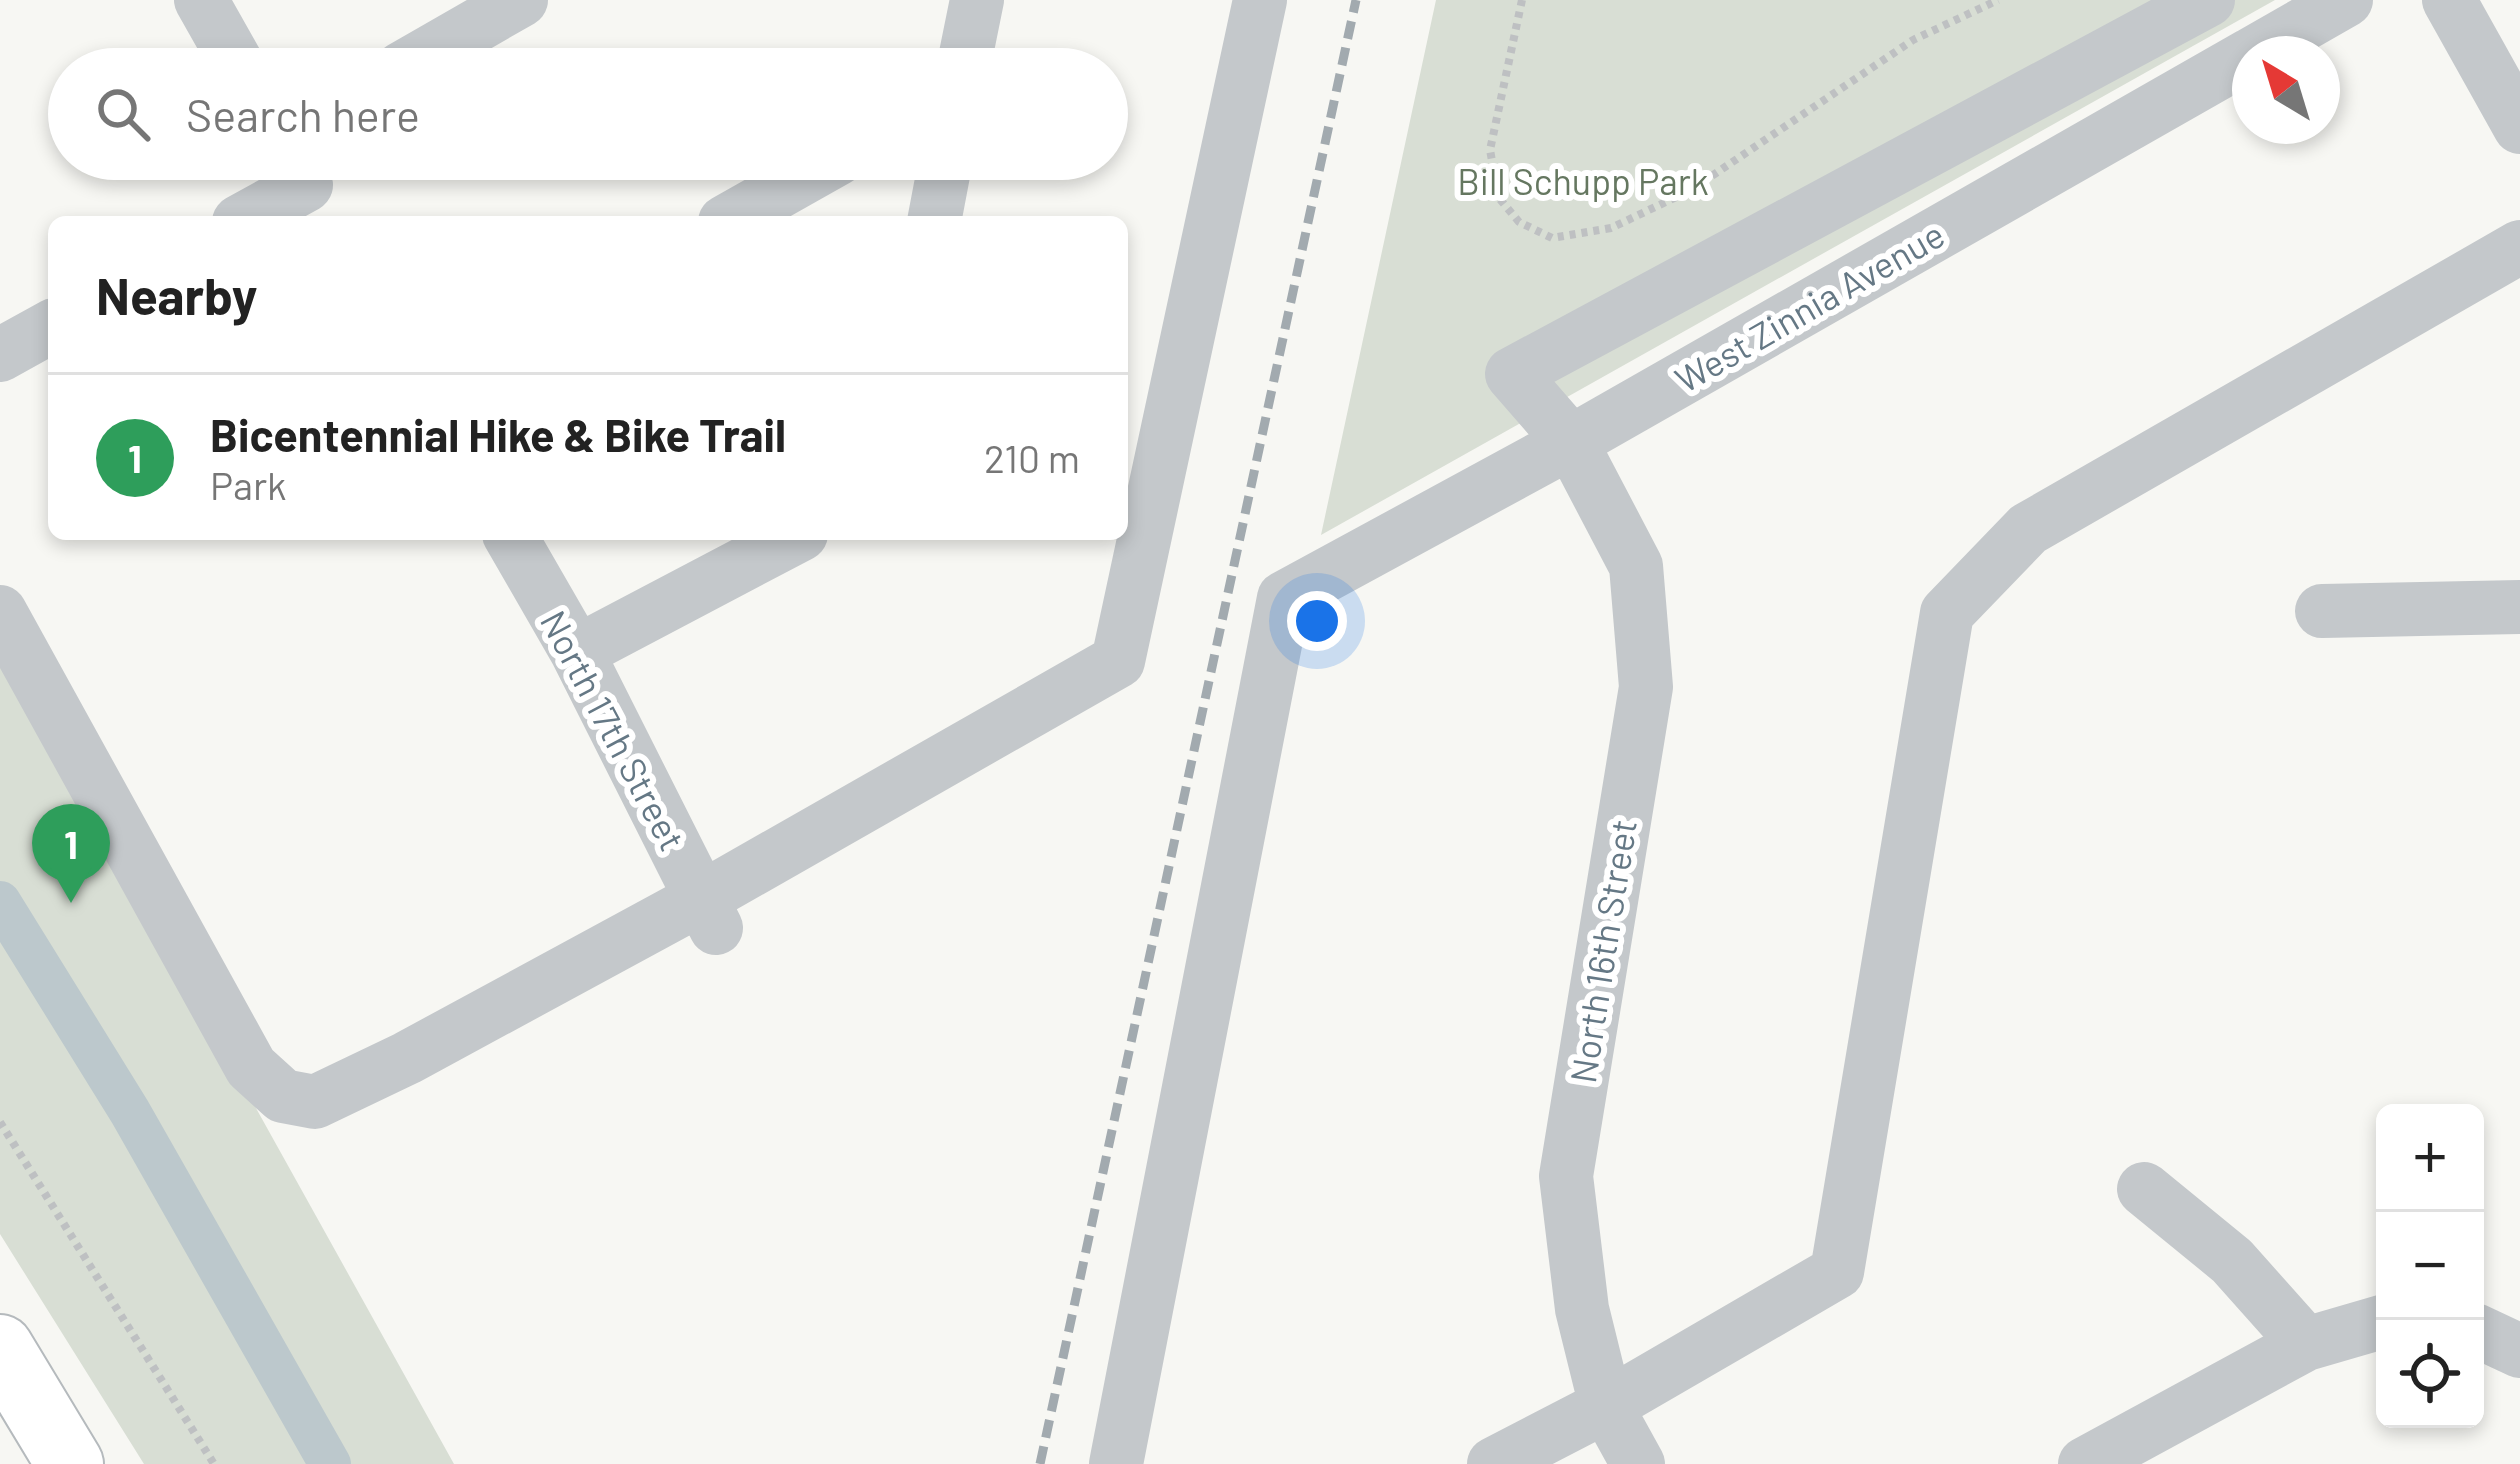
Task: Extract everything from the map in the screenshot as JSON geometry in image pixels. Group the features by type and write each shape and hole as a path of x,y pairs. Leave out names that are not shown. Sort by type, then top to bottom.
{"main road":[{"path":"0,1348 70,1464"}],"street":[{"path":"201,0 228,48"},
{"path":"438,48 521,0"},
{"path":"967,48 977,0"},
{"path":"0,612 251,1067 283,1096 315,1102 709,913 1118,661 1260,0"},
{"name":"North 16th Street","path":"1638,1464 1606,1406 1582,1309 1566,1176 1646,687 1636,566 1571,442 1512,374 2208,0"},
{"name":"West Zinnia Avenue","path":"2283,36 2346,0"},
{"path":"2449,0 2520,127"},
{"name":"West Zinnia Avenue","path":"1116,1464 1283,598 1571,442 2232,65"},
{"path":"736,216 800,180"},
{"path":"935,216 942,180"},
{"path":"251,216 308,188"},
{"path":"1494,1464 1606,1406 1837,1272 1947,614 2028,530 2520,247"},
{"path":"0,355 48,328"},
{"name":"North 17th Street","path":"512,540 577,652 709,913"},
{"path":"577,652 790,540"},
{"path":"2322,611 2520,607"},
{"path":"2144,1189 2232,1261 2306,1344"},
{"path":"2085,1464 2306,1344 2376,1324"},
{"path":"2484,1334 2520,1351"}],"path":[{"path":"1522,0 1490,150 1499,198 1519,222 1552,238 1611,228 1690,190 1912,40 1998,0"},
{"path":"0,1122 214,1464"}],"green space":[{"name":"Bill Schupp Park","path":"1436,0 2275,0 1321,535"},
{"path":"0,648 454,1464 144,1464 0,1234"}],"waterway":[{"path":"0,902 130,1112 330,1464"}],"railway":[{"path":"1040,1464 1356,0"}],"place":[{"name":"Bicentennial Hike & Bike Trail","path":"71,903"}]}
